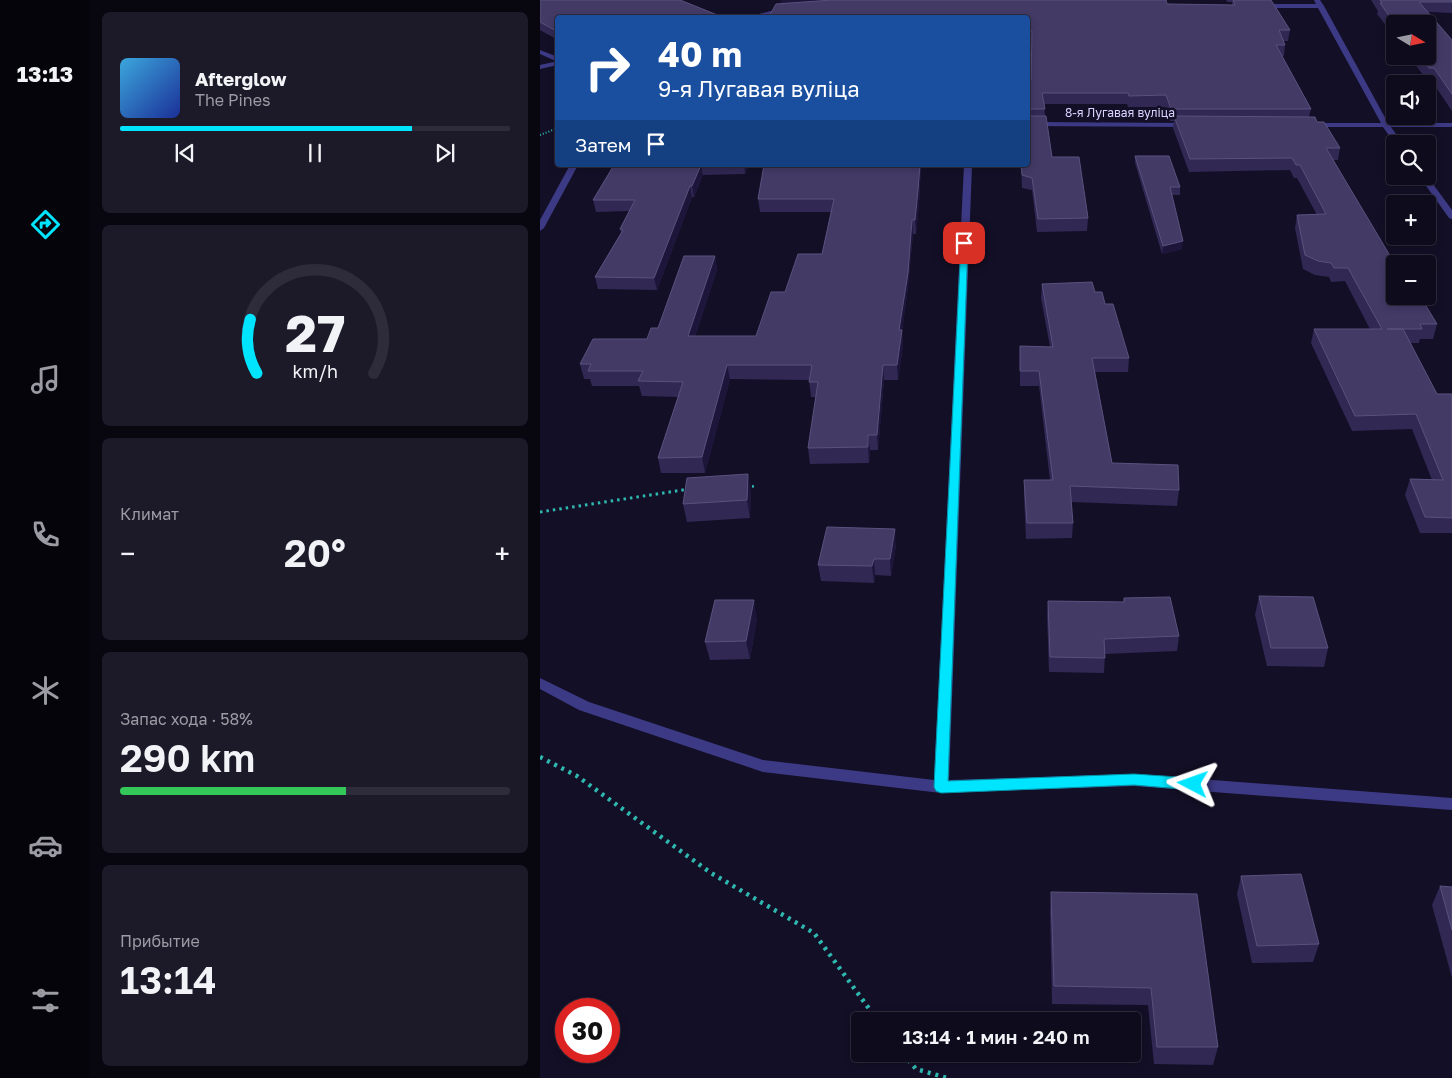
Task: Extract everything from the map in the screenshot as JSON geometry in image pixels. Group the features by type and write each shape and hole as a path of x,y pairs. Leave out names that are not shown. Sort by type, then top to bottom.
{"street":[{"path":"1251,6 1319,3 1386,126 1393,135"},
{"path":"759,15 793,8"},
{"path":"540,52 555,60"},
{"path":"540,67 555,63"},
{"name":"8-я Лугавая вуліца","path":"1030,124 1197,125"},
{"path":"1296,125 1452,126"},
{"path":"540,228 573,167"},
{"path":"941,787 968,167"},
{"path":"1430,185 1452,216"},
{"path":"540,683 584,706 764,766 941,787 1134,780 1452,804"}],"path":[{"path":"540,135 555,129"},
{"path":"738,487 757,486"},
{"path":"540,512 691,489"},
{"path":"540,757 577,776 712,873 814,933 871,1012"},
{"path":"910,1062 916,1069 946,1078"}],"building":[{"path":"540,0 680,0 718,15 555,15 555,30 540,22"},
{"path":"832,0 1166,0 1167,4 1235,5 1233,0 1271,0 1290,30 1279,30 1285,45 1276,45 1311,109 1171,109 1166,95 1129,96 1128,93 1042,93 1045,109 1030,109 1032,31 1030,31 1030,15 770,15 776,4"},
{"path":"1380,0 1452,0 1452,2 1419,2 1430,15 1389,15 1380,3 1382,3"},
{"path":"1436,22 1452,40 1452,94 1434,68 1429,68 1427,65 1436,65"},
{"path":"1030,116 1046,116 1052,157 1079,157 1088,218 1038,219 1032,178 1022,175 1021,167 1030,167"},
{"path":"1174,116 1315,117 1317,122 1324,122 1340,148 1326,148 1390,255 1386,255 1386,305 1425,305 1437,324 1420,324 1422,329 1403,329 1437,394 1452,394 1452,518 1425,517 1410,479 1443,480 1416,414 1355,416 1314,329 1382,329 1348,268 1334,268 1331,263 1318,261 1305,255 1297,215 1326,214 1300,165 1296,165 1292,158 1190,159"},
{"path":"1135,156 1169,156 1180,187 1170,187 1183,241 1163,246"},
{"path":"613,167 700,167 692,186 690,186 654,278 595,277 623,230 620,229 635,200 593,200"},
{"path":"764,167 920,167 915,220 912,220 908,273 899,330 902,330 897,365 883,365 877,435 868,435 868,447 808,448 818,382 809,382 812,365 727,365 702,457 658,458 683,382 638,381 643,371 588,371 591,364 580,364 593,339 647,339 651,328 658,328 684,256 715,256 688,336 756,336 771,292 785,292 798,254 822,254 834,199 758,199"},
{"path":"1092,282 1095,292 1102,292 1105,304 1113,304 1129,358 1092,358 1112,463 1178,465 1179,490 1070,486 1073,523 1027,523 1024,480 1053,480 1039,371 1020,371 1020,346 1053,347 1042,284"},
{"path":"748,474 747,500 683,504 687,478"},
{"path":"827,527 895,529 890,559 874,559 872,566 818,565"},
{"path":"1259,596 1313,597 1328,648 1271,648"},
{"path":"1170,597 1179,636 1104,639 1105,658 1050,657 1048,601 1124,602 1124,598"},
{"path":"715,600 754,600 746,641 705,642"},
{"path":"1301,874 1319,944 1257,946 1241,876"},
{"path":"1440,886 1452,887 1452,930"},
{"path":"1051,892 1197,894 1218,1047 1157,1047 1151,988 1054,986"}],"route":[{"path":"964,243 941,787 1134,780 1193,784"}]}
